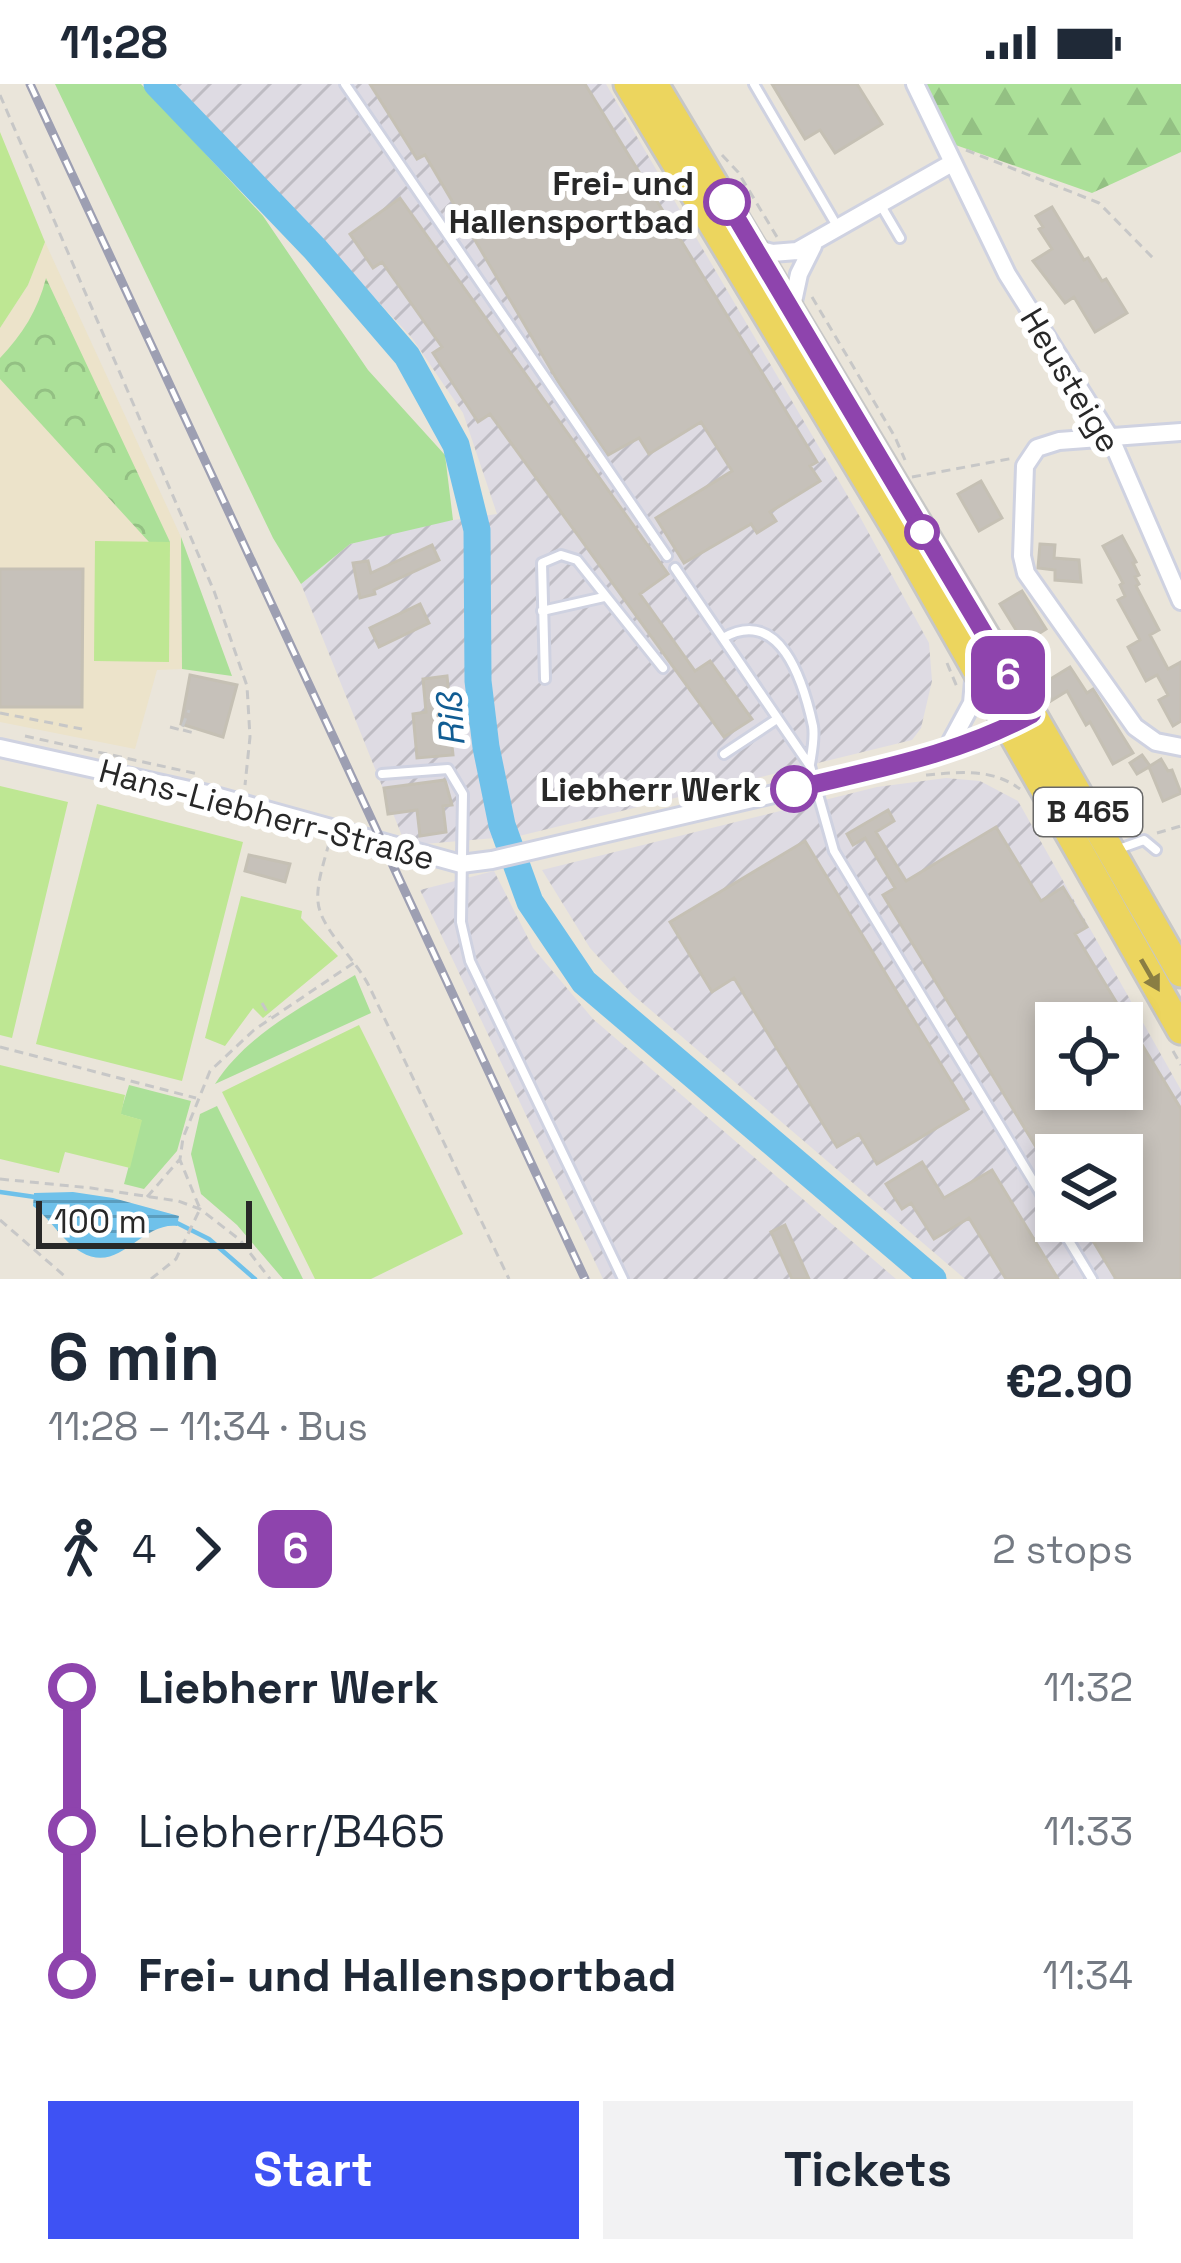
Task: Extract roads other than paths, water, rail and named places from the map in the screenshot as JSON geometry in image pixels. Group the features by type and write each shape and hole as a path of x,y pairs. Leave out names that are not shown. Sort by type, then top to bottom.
{"main road":[{"name":"B 465","path":"628,84 975,663 1111,851 1181,973"},
{"name":"B 465","path":"654,84 790,312 1020,721 1181,1030"}],"street":[{"name":"Heusteige","path":"915,84 1007,274 1112,439 1181,601"},
{"path":"752,247 787,254 816,242 950,157"},
{"path":"790,312 799,274 816,242"},
{"path":"1181,432 1047,442 1028,457 1022,556 1026,573 1135,727 1156,742 1181,747"},
{"path":"946,752 972,703 975,663"},
{"name":"Hans-Liebherr-Straße","path":"7,741 461,864 541,848 813,775 946,752 1020,721"}],"lane":[{"path":"345,84 667,556"},
{"path":"754,84 838,227"},
{"path":"879,203 900,238"},
{"path":"545,679 542,563 561,555 577,560 663,668"},
{"path":"676,568 813,775"},
{"path":"542,611 604,597"},
{"path":"723,638 739,629 762,628 778,640 814,730 813,775 834,851 1035,1185"},
{"path":"724,754 777,719"},
{"path":"382,774 448,769 463,794 461,922 470,961 623,1279"},
{"path":"1111,851 1144,840 1156,850"},
{"path":"1069,1242 1092,1279"}],"water":[{"path":"73,1192 179,1216 177,1226 152,1232 119,1253 95,1257 74,1247 33,1206 34,1193"}],"waterway":[{"name":"Riß","path":"157,84 315,249 407,356 456,445 477,530 478,681 486,747 502,825 530,902 584,982 933,1279"},
{"path":"0,1192 35,1197"},
{"path":"173,1221 209,1239 255,1279"}],"railway":[{"path":"30,84 585,1279"}],"place":[{"name":"Frei- und Hallensportbad","path":"727,202"},
{"name":"Liebherr Werk","path":"794,789"}]}
